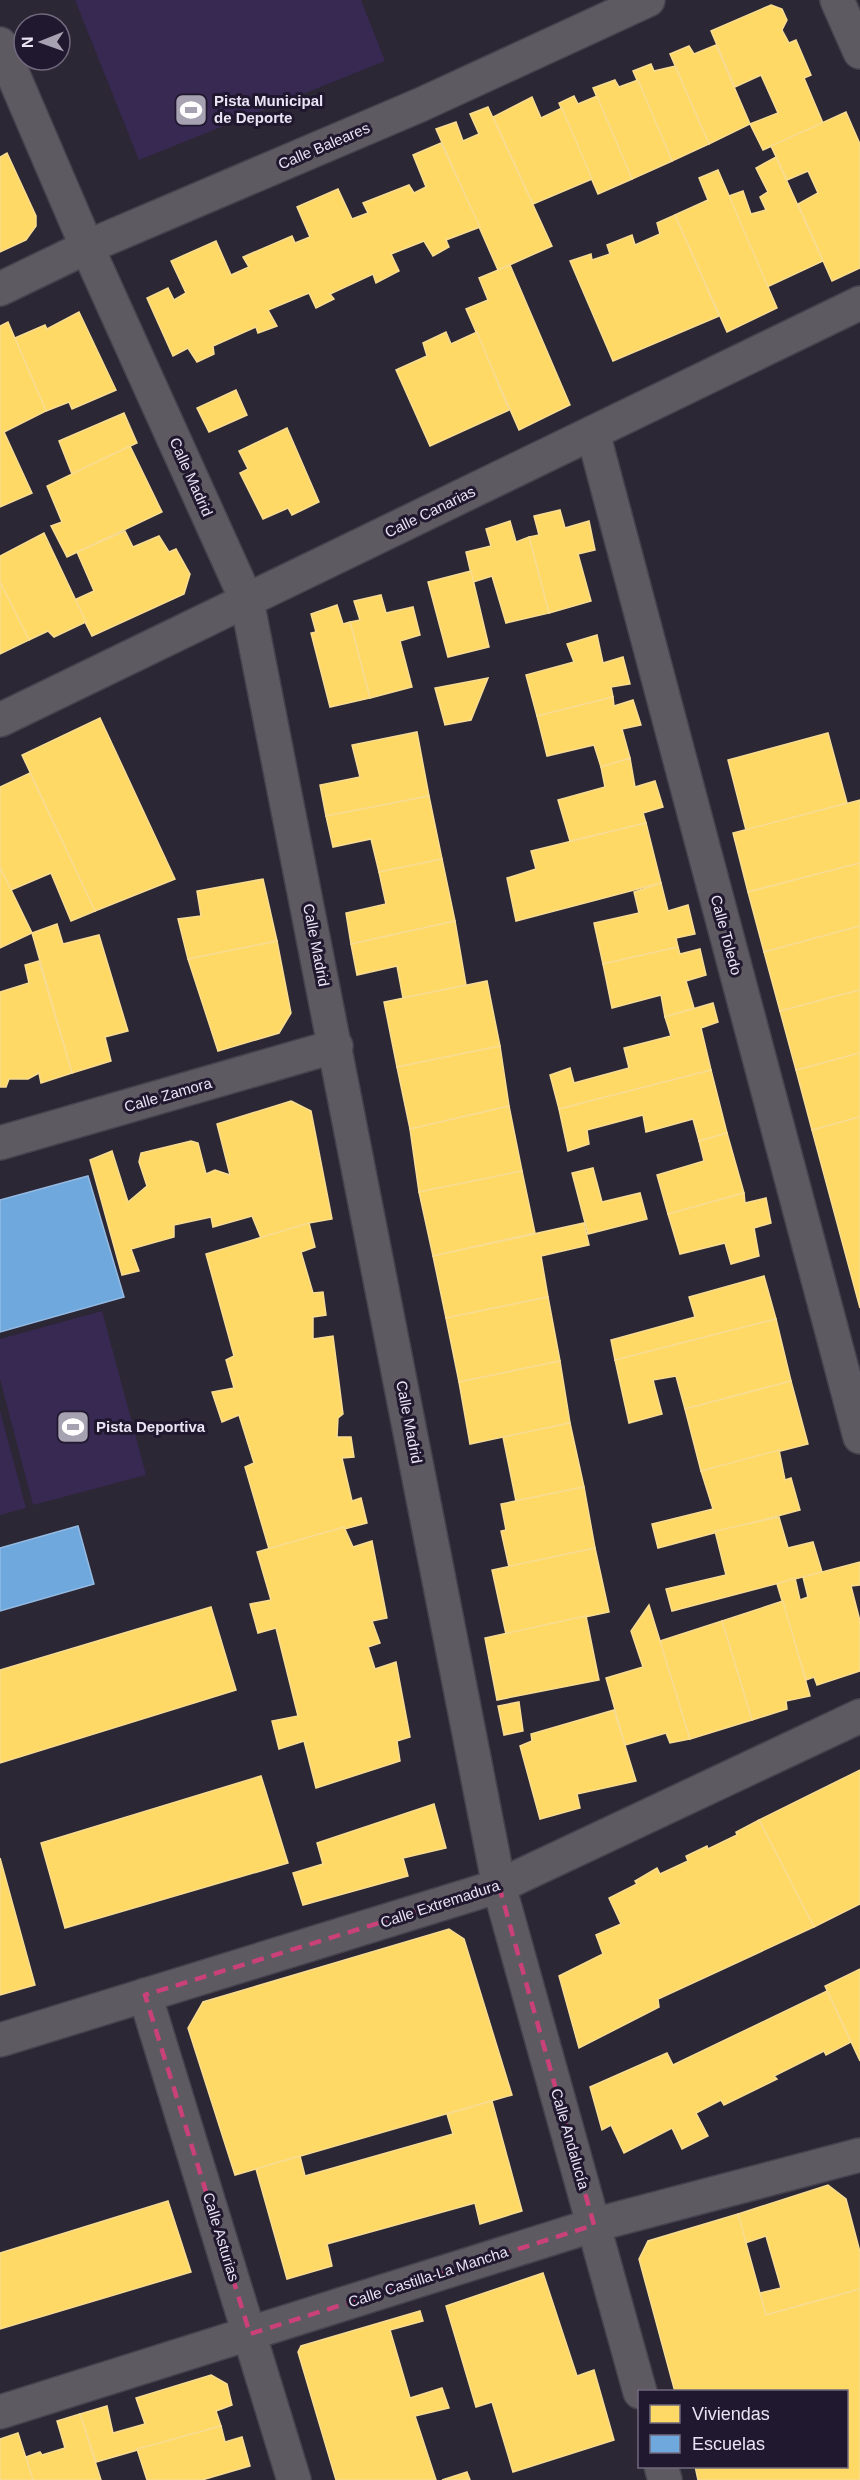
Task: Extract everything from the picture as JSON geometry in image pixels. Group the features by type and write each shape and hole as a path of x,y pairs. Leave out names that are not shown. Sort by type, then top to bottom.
{"street":[{"name":"Calle Baleares","path":"0,289 87,247 420,105 648,0"},
{"path":"837,0 860,52"},
{"name":"Calle Madrid","path":"0,44 87,247 247,601 499,1886"},
{"name":"Calle Canarias","path":"0,720 860,303"},
{"name":"Calle Toledo","path":"593,433 860,1437"},
{"name":"Calle Zamora","path":"0,1143 336,1046"},
{"name":"Calle Extremadura","path":"0,2040 499,1886 860,1716"},
{"name":"Calle Andalucía","path":"499,1886 640,2390"},
{"name":"Calle Asturias","path":"145,1995 294,2480"},
{"name":"Calle Castilla-La Mancha","path":"0,2412 594,2225 860,2155"}],"highlighted area":[{"path":"499,1886 594,2225 250,2334 145,1995"}],"shaded area":[{"name":"Pista Municipal de Deporte","path":"75,0 361,0 385,61 139,160"},
{"name":"Pista Deportiva","path":"102,1311 146,1475 33,1505 0,1379 0,1339"},
{"path":"0,1411 26,1508 0,1515"}],"building: Viviendas":[{"path":"771,5 782,9 787,20 782,30 789,43 796,40 811,75 804,78 823,123 763,150 750,124 778,113 761,75 735,87 711,31"},
{"path":"716,45 750,124 709,144 670,54 689,46 694,54"},
{"path":"651,64 654,71 675,66 709,144 672,161 633,71"},
{"path":"615,80 619,87 638,80 672,161 632,179 593,88"},
{"path":"574,96 578,104 597,96 632,179 598,194 559,103"},
{"path":"532,97 541,118 562,108 592,179 533,204 493,117"},
{"path":"488,107 552,246 498,270 436,129 456,122 463,141 479,134 470,114"},
{"path":"846,112 860,144 860,268 832,281 798,204 818,193 808,171 787,180 771,146"},
{"path":"441,143 480,227 446,240 449,247 433,256 424,241 391,254 399,271 376,283 373,274 330,294 334,299 316,308 309,293 268,310 277,326 258,333 256,327 213,346 214,354 197,362 188,348 173,356 147,298 168,288 174,300 186,293 171,261 216,241 231,275 249,267 243,257 292,236 295,243 310,237 297,207 338,189 352,219 368,213 363,203 409,185 414,193 426,187 413,155"},
{"path":"7,153 36,216 36,226 26,240 0,252 0,157"},
{"path":"776,157 823,261 767,287 729,196 743,191 751,214 766,210 760,197 768,192 756,168"},
{"path":"718,170 777,308 727,332 675,215 708,200 699,178"},
{"path":"675,215 719,316 613,361 570,261 591,254 592,260 610,254 607,245 632,235 635,245 660,234 657,223"},
{"path":"510,265 570,405 519,430 466,309 488,300 479,278"},
{"path":"79,312 116,390 72,409 69,402 46,411 15,338 45,325 47,329"},
{"path":"8,322 46,411 4,432 32,493 0,507 0,326"},
{"path":"446,332 451,344 477,332 509,410 430,446 396,370 427,356 423,343"},
{"path":"236,390 247,415 209,432 197,408"},
{"path":"124,413 137,443 72,474 59,441"},
{"path":"287,428 319,502 292,515 288,508 263,519 240,473 248,469 239,451"},
{"path":"130,446 162,512 67,557 51,526 62,522 47,486"},
{"path":"560,510 565,528 589,521 595,550 578,554 591,601 549,613 529,537 539,535 534,516"},
{"path":"510,521 516,542 529,537 549,613 506,623 492,576 473,582 466,552 491,546 486,529"},
{"path":"125,531 133,547 159,536 169,552 176,549 190,574 184,594 92,636 74,600 94,591 77,552"},
{"path":"44,533 86,622 54,637 48,631 29,640 0,582 0,556"},
{"path":"471,571 489,647 448,657 428,582"},
{"path":"0,582 29,640 0,654"},
{"path":"381,595 386,613 413,607 420,635 400,641 412,687 370,698 350,622 360,620 354,601"},
{"path":"337,605 343,624 350,622 370,698 330,707 311,633 316,632 311,614"},
{"path":"597,635 603,663 623,657 630,684 611,687 613,697 537,716 526,675 574,662 567,644"},
{"path":"488,678 471,720 445,725 435,688"},
{"path":"613,697 614,706 633,700 641,725 622,729 630,758 601,767 594,745 547,756 537,716"},
{"path":"100,718 175,879 95,911 22,755"},
{"path":"417,732 429,796 326,816 320,785 360,777 352,745"},
{"path":"828,733 847,803 746,830 728,760"},
{"path":"630,758 635,787 655,781 663,807 643,813 646,823 570,841 558,800 605,787 601,767"},
{"path":"30,773 95,911 71,921 51,873 11,890 0,867 0,787"},
{"path":"429,796 442,859 379,872 371,839 333,847 326,816"},
{"path":"860,800 860,863 748,892 733,833"},
{"path":"646,823 661,883 516,921 507,878 536,869 531,851"},
{"path":"442,859 455,921 351,944 346,913 386,904 379,872"},
{"path":"860,863 860,926 764,952 748,892"},
{"path":"0,867 32,933 0,948"},
{"path":"263,879 277,941 188,959 178,919 201,916 197,891"},
{"path":"661,883 668,911 688,905 695,934 676,938 678,947 603,964 594,923 639,913 634,892"},
{"path":"455,921 466,985 403,998 397,966 357,975 351,944"},
{"path":"57,924 63,944 99,935 128,1031 105,1037 111,1061 72,1073 32,933"},
{"path":"860,926 860,990 780,1011 764,952"},
{"path":"277,941 291,1013 279,1033 218,1051 188,959"},
{"path":"678,947 680,954 700,949 706,975 686,981 694,1008 665,1017 661,995 612,1008 603,964"},
{"path":"39,961 72,1073 41,1083 39,1073 28,1079 9,1079 6,1087 0,1087 0,992 29,983 25,965"},
{"path":"487,981 500,1046 397,1067 384,1002"},
{"path":"860,990 860,1053 796,1070 780,1011"},
{"path":"713,1003 718,1022 701,1028 711,1070 559,1109 550,1075 570,1068 574,1083 629,1068 624,1048 671,1036 665,1017"},
{"path":"500,1046 509,1106 410,1129 397,1067"},
{"path":"860,1053 860,1117 812,1130 796,1070"},
{"path":"711,1070 727,1133 699,1141 693,1119 646,1132 643,1115 587,1130 589,1144 568,1151 559,1109"},
{"path":"291,1101 311,1111 332,1219 309,1223 261,1238 252,1216 213,1227 211,1217 174,1225 174,1237 131,1249 139,1271 122,1275 90,1160 112,1151 128,1202 147,1186 139,1162 141,1153 191,1141 198,1143 206,1174 215,1170 230,1175 217,1124"},
{"path":"509,1106 522,1171 419,1192 410,1129"},
{"path":"860,1117 860,1308 812,1130"},
{"path":"727,1133 744,1193 668,1214 657,1175 704,1161 699,1141"},
{"path":"593,1168 602,1202 640,1193 647,1219 588,1234 572,1173"},
{"path":"522,1171 535,1233 433,1256 419,1192"},
{"path":"744,1193 745,1203 766,1198 771,1223 754,1228 759,1256 731,1264 725,1243 680,1254 668,1214"},
{"path":"309,1223 315,1247 301,1252 313,1293 323,1292 326,1315 313,1317 313,1339 333,1336 343,1414 338,1418 337,1437 351,1437 354,1457 342,1458 352,1501 361,1498 367,1523 269,1549 245,1467 254,1463 239,1415 222,1422 212,1392 234,1388 226,1360 234,1356 206,1254"},
{"path":"584,1223 589,1245 541,1256 548,1297 446,1318 433,1256"},
{"path":"764,1276 776,1319 615,1360 611,1340 695,1317 689,1297"},
{"path":"548,1297 560,1361 459,1382 446,1318"},
{"path":"776,1319 791,1381 685,1409 676,1376 653,1380 662,1414 629,1423 615,1360"},
{"path":"560,1361 570,1423 470,1444 459,1382"},
{"path":"791,1381 808,1444 701,1471 685,1409"},
{"path":"570,1423 584,1487 516,1501 503,1437"},
{"path":"779,1450 785,1480 791,1478 800,1510 658,1548 652,1524 713,1509 701,1471"},
{"path":"584,1487 595,1548 509,1567 501,1531 506,1530 501,1504"},
{"path":"779,1517 788,1548 813,1542 822,1572 672,1611 666,1589 726,1575 715,1531"},
{"path":"344,1527 353,1547 372,1541 387,1618 372,1621 380,1643 368,1647 375,1669 396,1662 410,1737 397,1741 400,1761 316,1788 304,1741 279,1749 272,1721 298,1716 276,1628 258,1633 250,1604 271,1600 257,1552"},
{"path":"595,1548 609,1612 506,1634 492,1570"},
{"path":"860,1562 860,1585 851,1586 860,1621 860,1671 817,1685 814,1677 806,1680 777,1584 795,1578 800,1600 808,1597 803,1577"},
{"path":"783,1601 810,1696 786,1701 787,1709 752,1720 722,1621"},
{"path":"649,1605 690,1739 670,1743 666,1733 625,1745 606,1678 643,1667 631,1631"},
{"path":"211,1607 236,1690 0,1763 0,1670"},
{"path":"586,1616 599,1680 497,1700 485,1638"},
{"path":"722,1621 752,1720 690,1739 660,1641"},
{"path":"519,1702 523,1731 504,1735 498,1706"},
{"path":"614,1710 636,1781 577,1794 580,1808 540,1819 520,1746 532,1741 531,1734"},
{"path":"860,1770 860,1904 814,1927 759,1820"},
{"path":"261,1776 288,1863 65,1928 41,1843"},
{"path":"434,1804 446,1848 403,1858 408,1876 303,1905 293,1873 323,1864 317,1843"},
{"path":"759,1820 814,1927 658,1999 659,2007 579,2048 559,1976 603,1954 596,1935 621,1924 609,1898 637,1884 635,1881 657,1868 660,1874 688,1861 686,1856 707,1846 708,1849 737,1835 736,1832"},
{"path":"0,1858 35,1985 0,1995"},
{"path":"449,1929 464,1939 512,2095 235,2175 188,2028 203,2002"},
{"path":"860,1969 860,2061 825,1986"},
{"path":"827,1991 851,2042 826,2055 824,2051 774,2076 777,2079 724,2105 721,2100 696,2113 708,2136 682,2149 672,2128 624,2153 611,2125 602,2130 590,2087 667,2053 673,2065"},
{"path":"492,2101 522,2211 480,2224 475,2203 327,2244 332,2266 287,2279 256,2169 300,2156 305,2176 453,2134 447,2114"},
{"path":"828,2185 846,2199 860,2252 860,2289 766,2315 760,2293 781,2288 766,2236 745,2243 738,2214"},
{"path":"168,2201 191,2272 0,2329 0,2253"},
{"path":"738,2214 766,2315 860,2289 860,2480 698,2480 695,2468 848,2468 848,2390 674,2390 639,2259 648,2241"},
{"path":"543,2273 577,2376 594,2370 614,2440 513,2472 492,2402 476,2407 446,2306"},
{"path":"420,2311 423,2321 390,2330 410,2398 442,2388 449,2408 415,2416 436,2480 336,2480 298,2352 301,2346"},
{"path":"211,2375 227,2384 232,2405 216,2411 221,2426 96,2462 80,2414 107,2406 113,2433 145,2424 136,2398"},
{"path":"80,2414 101,2480 33,2480 26,2457 65,2448 57,2421"},
{"path":"221,2426 225,2442 242,2437 250,2466 202,2480 147,2480 137,2449"},
{"path":"18,2433 33,2480 0,2480 0,2439"},
{"path":"467,2472 470,2480 442,2480"}],"building: Escuelas":[{"path":"88,1176 124,1297 0,1332 0,1200"},
{"path":"78,1526 94,1584 0,1611 0,1548"}],"place":[{"name":"Pista Municipal de Deporte","path":"191,110"},
{"name":"Pista Deportiva","path":"73,1427"}]}
